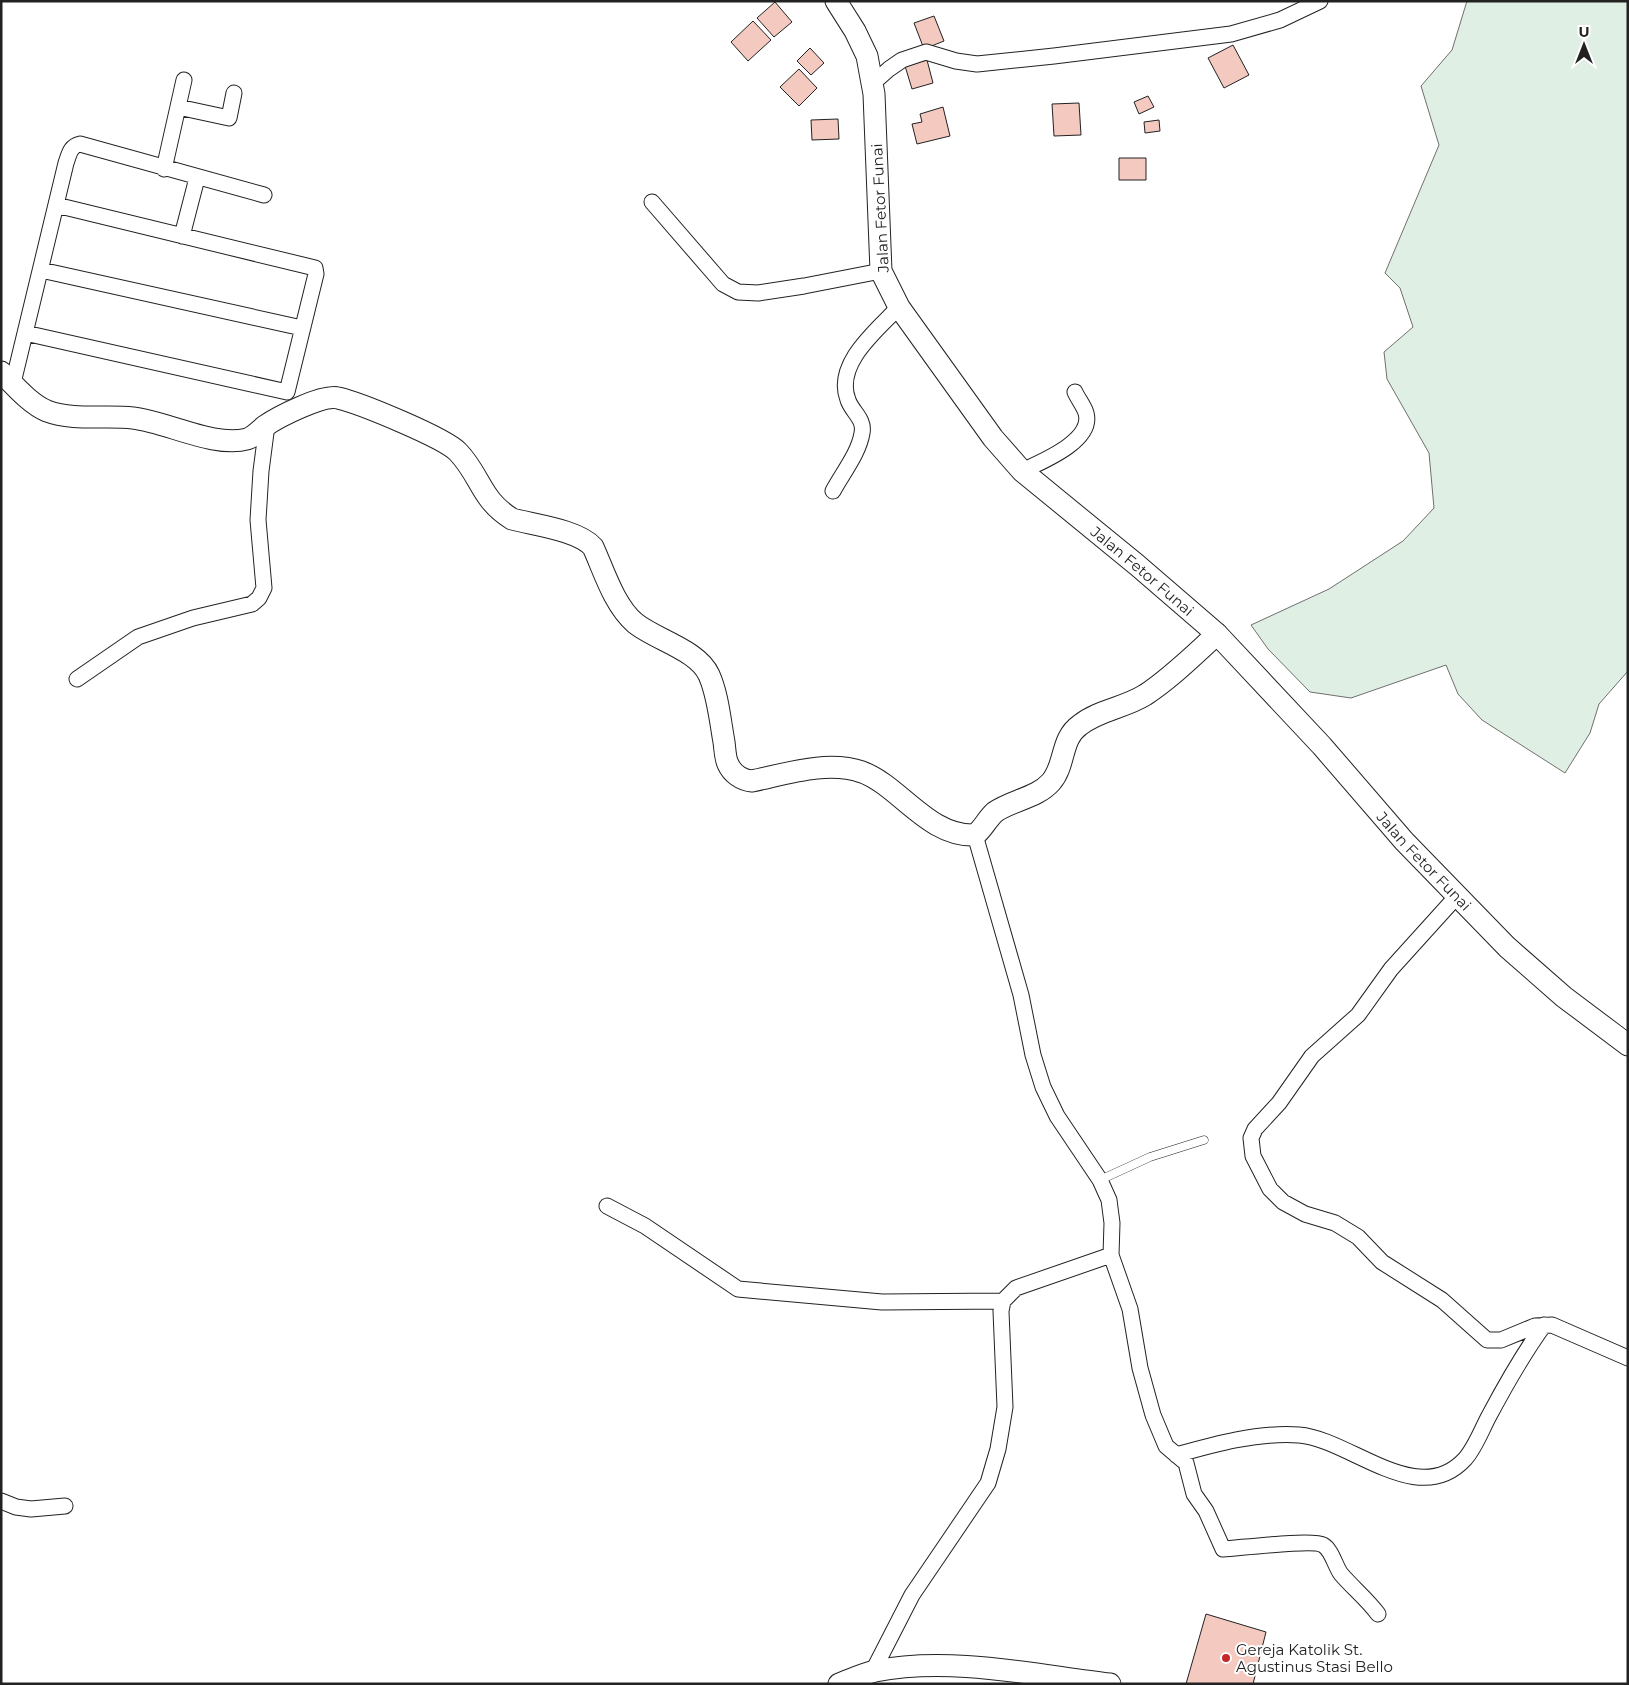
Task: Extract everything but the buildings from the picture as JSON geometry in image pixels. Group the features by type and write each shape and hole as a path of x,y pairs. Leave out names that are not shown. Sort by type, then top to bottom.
{"street":[{"name":"Jalan Fetor Funai","path":"836,1 855,30 867,56 872,84 881,271 899,307 993,438 1022,471 1137,565 1217,634 1456,896 1507,947 1564,997 1628,1045"},
{"path":"872,84 902,60 926,52 956,61 977,64 1231,34 1280,20 1320,1"},
{"path":"164,169 184,80"},
{"path":"178,107 228,118 234,93"},
{"path":"264,195 164,169 80,144 75,145 70,150 66,163 25,333 7,377 44,409 65,414 135,418 233,441 250,438 267,425 317,401 333,397 397,421 448,444 465,460 484,495 504,514 512,519 569,533 587,540 593,547 626,614 647,631 698,660 705,667 710,677 716,702 727,763 742,779 752,781 826,767 860,771 872,776 930,820 956,832 975,835"},
{"path":"182,236 197,178"},
{"path":"652,202 724,284 738,292 758,293 881,271"},
{"path":"25,333 288,392 316,274 315,268 56,205"},
{"path":"41,270 302,328"},
{"path":"833,491 860,442 863,432 860,418 847,398 846,387 849,370 861,348 899,307"},
{"path":"1022,471 1042,462 1080,437 1086,421 1086,413 1075,392"},
{"path":"77,679 138,637 193,618 252,604 259,598 264,588 259,500 267,425"},
{"path":"975,835 994,813 1036,793 1052,781 1069,736 1078,726 1095,716 1145,695 1217,634"},
{"path":"975,835 1020,995 1033,1055 1043,1087 1057,1116 1100,1180 1109,1200 1112,1223 1110,1255 1130,1309 1140,1368 1153,1415 1166,1446 1186,1464 1194,1494 1206,1511 1223,1550 1306,1543 1322,1545 1328,1549 1341,1574 1361,1593 1378,1614"},
{"path":"1456,896 1391,970 1358,1015 1312,1056 1279,1103 1255,1128 1250,1147 1270,1189 1283,1202 1305,1214 1335,1223 1358,1237 1382,1262 1442,1300 1487,1340 1493,1342 1501,1340 1535,1326 1560,1327 1628,1358"},
{"path":"607,1206 645,1226 738,1289 882,1302 1003,1301"},
{"path":"873,1671 912,1596 988,1483 998,1449 1005,1407 1001,1310 1003,1301 1016,1288 1110,1255"},
{"path":"1176,1455 1224,1442 1268,1436 1298,1435 1312,1437 1368,1462 1412,1476 1431,1478 1445,1474 1466,1458 1518,1362 1544,1325"},
{"path":"1,1500 16,1507 32,1509 65,1506"},
{"path":"839,1684 873,1671 903,1667 951,1665 1110,1684"}],"lane":[{"path":"1100,1180 1150,1157 1204,1140"}],"green space":[{"path":"1467,1 1628,1 1628,671 1599,704 1590,733 1565,773 1482,720 1458,694 1446,665 1351,698 1310,692 1268,649 1251,625 1329,589 1403,541 1434,508 1429,453 1387,379 1384,352 1413,327 1400,288 1385,273 1439,145 1421,86 1452,50"}],"place":[{"name":"Gereja Katolik St. Agustinus Stasi Bello","path":"1226,1658"}]}
